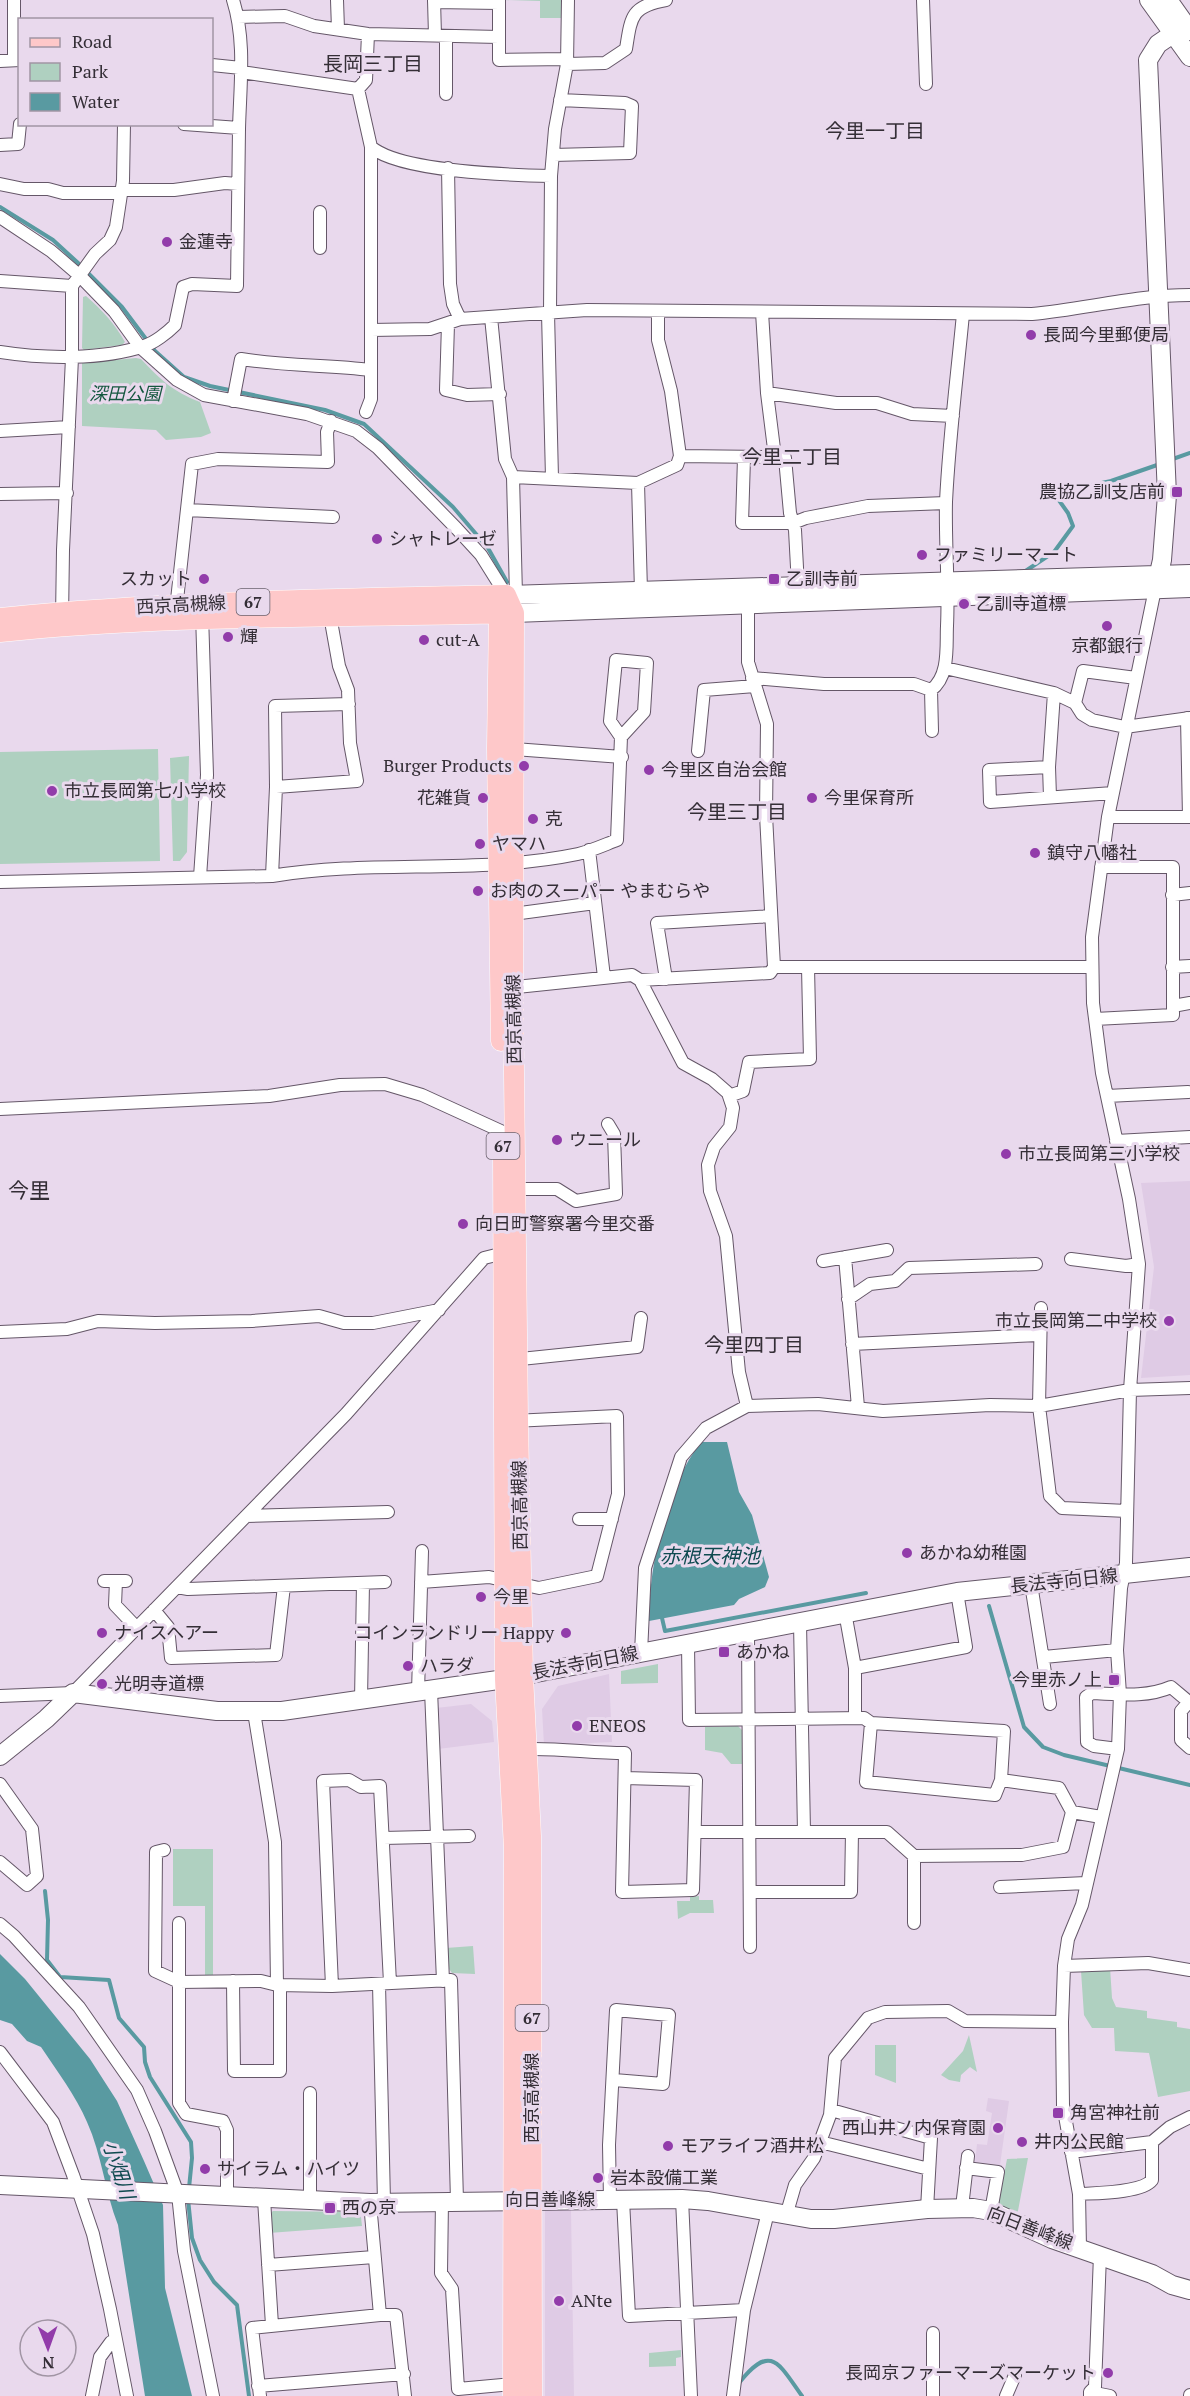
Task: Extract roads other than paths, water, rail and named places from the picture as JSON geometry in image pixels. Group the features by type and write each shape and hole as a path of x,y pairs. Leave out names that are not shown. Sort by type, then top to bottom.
{"main road":[{"path":"1149,0 1183,30"},
{"path":"1168,0 1183,30 1190,57"},
{"path":"1157,582 1167,495 1148,60 1158,44 1183,30"},
{"path":"509,604 747,605 948,589 1157,582 1190,574"},
{"path":"1157,582 1190,588"},
{"path":"509,604 641,591 798,586 948,589"},
{"name":"西京高槻線","path":"0,618 62,619 202,611 509,604"},
{"name":"西京高槻線","path":"509,604 514,749 506,864 506,988 514,1848 523,1970"},
{"name":"西京高槻線","path":"509,604 497,748 506,864 513,914 506,988 503,1132 509,1189 504,1253 511,1360"},
{"name":"西京高槻線","path":"0,632 62,619"},
{"name":"長法寺向日線","path":"73,1693 217,1711 254,1712 361,1700 514,1677 957,1592 1190,1567"},
{"name":"西京高槻線","path":"513,2390 522,2200 523,1970 531,1836 527,1749 514,1677"},
{"path":"0,1756 46,1719 73,1693"},
{"name":"向日善峰線","path":"0,2185 377,2203 682,2199 708,2201 777,2214 834,2219 962,2207 991,2211 1042,2236 1100,2255 1152,2274 1172,2285 1190,2290"},
{"name":"西京高槻線","path":"522,2200 532,2396"}],"street":[{"path":"0,61 17,60 14,0"},
{"path":"0,352 26,356 72,358 146,344 175,326 183,287 192,284 237,286 241,70 238,17 233,0"},
{"path":"337,0 338,29"},
{"path":"552,478 549,313 551,176 555,129 567,61 568,0"},
{"path":"446,94 434,1 499,2 499,60 605,63 626,49 631,19 638,10 652,3 666,0"},
{"path":"923,0 926,84"},
{"path":"238,17 285,16 314,26 368,34 499,37"},
{"path":"358,89 366,80 368,34"},
{"path":"213,65 358,89"},
{"path":"358,89 371,147 371,370 370,399 366,412"},
{"path":"553,155 630,153 632,106 625,103 560,100"},
{"path":"0,145 18,144 20,126"},
{"path":"62,619 72,358 80,274 110,240 116,227 122,192 124,126"},
{"path":"211,126 239,128"},
{"path":"371,147 387,158 415,165 513,175 551,176"},
{"path":"448,168 450,284 453,304 460,319"},
{"path":"0,184 24,189 48,189 63,194 174,190 225,183 238,184"},
{"path":"320,212 320,248"},
{"path":"0,217 51,250 80,274 177,380 204,395 307,414 331,421 356,431 378,447 420,488 481,555 509,604"},
{"path":"0,281 80,274"},
{"path":"371,330 430,329 460,319 587,310 1032,314 1158,295 1190,295"},
{"path":"513,477 638,483 677,465 680,456 671,391 658,339 658,311"},
{"path":"762,312 767,393 775,457"},
{"path":"931,690 937,685 945,668 948,589 946,504 963,314"},
{"path":"491,317 506,459 513,477 509,604"},
{"path":"448,324 446,390 467,395 500,394"},
{"path":"233,401 241,359 263,363 334,365 371,370"},
{"path":"767,393 836,403 877,403 912,414 953,416"},
{"path":"176,612 192,464 218,459 328,462 327,432 331,421"},
{"path":"0,431 69,427"},
{"path":"680,456 785,458 798,586"},
{"path":"744,458 742,523 793,523 806,518 868,506 946,504"},
{"path":"638,483 641,591"},
{"path":"0,494 67,493"},
{"path":"187,510 333,517"},
{"path":"1080,2248 1079,2194 1063,2105 1064,1966 1068,1939 1082,1905 1117,1753 1120,1694 1117,1650 1126,1563 1130,1390 1139,1264 1095,1019 1092,937 1108,817 1157,582"},
{"path":"640,980 770,973 774,968 765,815 767,724 748,662 747,605"},
{"path":"276,787 357,781 350,743 348,690 339,666 329,608"},
{"path":"200,877 207,775 202,611"},
{"path":"0,882 272,876 313,869 506,864 589,850 617,840 621,737 610,721 616,660 647,663 644,712 621,737"},
{"path":"945,668 1054,693 1075,703 1082,714 1092,720 1125,727 1188,718 1190,817 1108,817"},
{"path":"1075,703 1083,670 1136,678"},
{"path":"698,751 704,690 754,682 914,684 931,690"},
{"path":"931,690 932,731"},
{"path":"1050,797 1049,767 1054,693"},
{"path":"272,876 276,787 275,706 349,704"},
{"path":"514,749 622,757"},
{"path":"1049,767 989,770 990,802 1113,792"},
{"path":"589,850 604,977"},
{"path":"1095,1019 1173,1015 1173,867 1101,867"},
{"path":"1172,895 1190,893"},
{"path":"513,914 595,903"},
{"path":"666,979 657,922 771,916"},
{"path":"1172,967 1190,966"},
{"path":"729,1096 743,1091 749,1062 810,1059 808,967"},
{"path":"774,968 1092,967"},
{"path":"506,988 632,975 640,980 682,1063 712,1079 729,1096 733,1108 730,1127 714,1147 708,1165 710,1191 726,1236 739,1372 747,1406"},
{"path":"1173,1006 1190,1003"},
{"path":"0,1109 268,1096 340,1085 385,1084 422,1095 503,1132"},
{"path":"1107,1096 1188,1092"},
{"path":"509,1189 557,1189 576,1201 616,1194 615,1134 608,1124"},
{"path":"1116,1141 1190,1137"},
{"path":"823,1261 887,1250"},
{"path":"0,1696 73,1693 346,1414 484,1258 504,1253"},
{"path":"844,1257 858,1407"},
{"path":"1071,1259 1126,1266 1139,1264"},
{"path":"848,1299 870,1284 895,1281 909,1268 1036,1264"},
{"path":"1041,1308 1039,1406 1050,1496 1062,1508 1127,1511"},
{"path":"0,1332 67,1329 98,1321 154,1323 319,1316 344,1323 373,1323 439,1310"},
{"path":"511,1360 637,1347 641,1318"},
{"path":"852,1344 1039,1335"},
{"path":"641,1653 645,1568 681,1457 706,1428 747,1406 818,1404 883,1411 990,1405 1039,1406 1130,1390 1190,1388"},
{"path":"421,1582 489,1577 539,1588 597,1576 618,1494 617,1416 511,1421"},
{"path":"246,1516 388,1512"},
{"path":"579,1519 612,1519"},
{"path":"422,1551 424,1691 438,1836 443,1981"},
{"path":"116,1581 115,1605 137,1628"},
{"path":"177,1587 188,1589 385,1582"},
{"path":"361,1700 363,1583"},
{"path":"1031,1584 1050,1704"},
{"path":"154,1610 168,1627 171,1658 276,1655 284,1586"},
{"path":"855,1668 966,1647 957,1592"},
{"path":"844,1612 855,1668 855,1718"},
{"path":"800,1623 804,1832"},
{"path":"748,1633 750,1947"},
{"path":"688,1644 689,1720 864,1718 871,1724 1004,1731 1001,1780 995,1795 866,1782 871,1724"},
{"path":"1044,1657 1117,1650"},
{"path":"1117,1753 1087,1742 1086,1697 1092,1693 1157,1693 1171,1687 1189,1703 1181,1712 1181,1740 1190,1748"},
{"path":"233,1981 234,2072 280,2071 275,1842 254,1712"},
{"path":"527,1749 625,1753 622,1892 693,1890 696,1780 625,1778"},
{"path":"332,1986 323,1781 349,1780 361,1787 380,1786 385,1984 374,2257 380,2315"},
{"path":"694,1832 886,1832 914,1856 1022,1855 1063,1847 1072,1812 1059,1788 1001,1780"},
{"path":"0,1784 32,1829 37,1875 27,1885 0,1862"},
{"path":"1072,1812 1101,1817"},
{"path":"750,1892 850,1892 852,1832"},
{"path":"382,1838 469,1836"},
{"path":"164,1850 156,1852 155,1971 179,1982 261,1981 332,1986 451,1980 449,2201 441,2273 453,2289 458,2389 513,2390"},
{"path":"914,1856 914,1923"},
{"path":"1000,1887 1086,1882"},
{"path":"179,1923 178,2103 186,2114 223,2121 227,2130 227,2197"},
{"path":"0,1924 14,1936 78,2007 136,2090 155,2131 182,2194 184,2252 213,2396"},
{"path":"1064,1966 1138,1963 1190,1970"},
{"path":"614,2080 663,2084 669,2015 616,2010 609,2145 629,2316 744,2310"},
{"path":"733,2396 744,2310 777,2214 814,2158 831,2110 835,2058 862,2024 876,2014 948,2012 965,2021 1062,2022"},
{"path":"0,2052 53,2122 84,2190 126,2396"},
{"path":"310,2093 310,2200"},
{"path":"831,2110 931,2138 927,2209"},
{"path":"1071,2152 1152,2142 1170,2127 1190,2117"},
{"path":"820,2142 929,2169"},
{"path":"1079,2194 1140,2188 1150,2183 1152,2180 1152,2142"},
{"path":"962,2207 967,2162 998,2172 991,2211"},
{"path":"264,2199 272,2325"},
{"path":"682,2199 691,2396"},
{"path":"1100,2255 1095,2387 1090,2394 1110,2396"},
{"path":"268,2265 374,2257"},
{"path":"404,2374 259,2391 252,2328 396,2315 404,2374 405,2396"},
{"path":"933,2333 933,2396"},
{"path":"92,2396 100,2357 111,2342 116,2341"},
{"path":"1006,2396 1015,2375"}],"water":[{"name":"赤根天神池","path":"701,1442 727,1442 739,1492 752,1515 769,1577 765,1587 739,1599 734,1605 649,1621 652,1575 662,1527 678,1481"},
{"name":"小畑川","path":"0,1954 25,1979 90,2059 117,2101 144,2161 163,2205 165,2288 192,2396 145,2396 118,2225 96,2147 77,2103 41,2047 27,2041 12,2024 0,2020"}],"waterway":[{"path":"0,207 53,240 77,262 122,307 155,351 184,377 210,386 325,410 364,424 453,507 488,548 507,582"},
{"path":"1170,460 1190,453"},
{"path":"1024,572 1054,552 1073,526 1068,513 1058,499 1061,492 1071,486 1088,486 1111,481 1160,464"},
{"path":"662,1618 665,1631 866,1593"},
{"path":"989,1606 1024,1727 1043,1747 1064,1755 1190,1785"},
{"path":"45,1891 48,1920 47,1960 60,1977 109,1980 119,2018 144,2047 145,2062 150,2077 191,2142 189,2188"},
{"path":"188,2199 192,2238 200,2260 214,2282 237,2305 249,2396"},
{"path":"739,2383 759,2363 774,2362 802,2396"}],"place":[{"name":"金蓮寺","path":"167,242"},
{"name":"長岡今里郵便局","path":"1031,335"},
{"name":"農協乙訓支店前","path":"1177,492"},
{"name":"シャトレーゼ","path":"377,539"},
{"name":"ファミリーマート","path":"922,555"},
{"name":"スカット","path":"204,579"},
{"name":"乙訓寺前","path":"774,579"},
{"name":"乙訓寺道標","path":"964,604"},
{"name":"京都銀行","path":"1107,626"},
{"name":"輝","path":"228,637"},
{"name":"cut-A","path":"424,640"},
{"name":"Burger Products","path":"524,766"},
{"name":"今里区自治会館","path":"649,770"},
{"name":"市立長岡第七小学校","path":"52,791"},
{"name":"花雑貨","path":"483,798"},
{"name":"今里保育所","path":"812,798"},
{"name":"克","path":"533,819"},
{"name":"ヤマハ","path":"480,844"},
{"name":"鎮守八幡社","path":"1035,853"},
{"name":"お肉のスーパー やまむらや","path":"478,891"},
{"name":"ウニール","path":"557,1140"},
{"name":"市立長岡第三小学校","path":"1006,1154"},
{"name":"向日町警察署今里交番","path":"463,1224"},
{"name":"市立長岡第二中学校","path":"1169,1321"},
{"name":"あかね幼稚園","path":"907,1553"},
{"name":"今里","path":"481,1597"},
{"name":"ナイスヘアー","path":"102,1633"},
{"name":"コインランドリー Happy","path":"566,1633"},
{"name":"あかね","path":"724,1652"},
{"name":"ハラダ","path":"408,1666"},
{"name":"今里赤ノ上","path":"1114,1680"},
{"name":"光明寺道標","path":"102,1684"},
{"name":"ENEOS","path":"577,1726"},
{"name":"角宮神社前","path":"1058,2113"},
{"name":"西山井ノ内保育園","path":"998,2128"},
{"name":"井内公民館","path":"1022,2142"},
{"name":"モアライフ酒井松","path":"668,2146"},
{"name":"サイラム・ハイツ","path":"205,2169"},
{"name":"岩本設備工業","path":"598,2178"},
{"name":"西の京","path":"330,2208"},
{"name":"ANte","path":"559,2301"},
{"name":"長岡京ファーマーズマーケット","path":"1108,2373"}],"district":[{"name":"長岡三丁目","path":"373,64"},
{"name":"今里一丁目","path":"875,131"},
{"name":"今里二丁目","path":"792,457"},
{"name":"今里三丁目","path":"737,812"},
{"name":"今里","path":"29,1191"},
{"name":"今里四丁目","path":"754,1345"}],"park label":[{"name":"深田公園","path":"125,394"}]}
